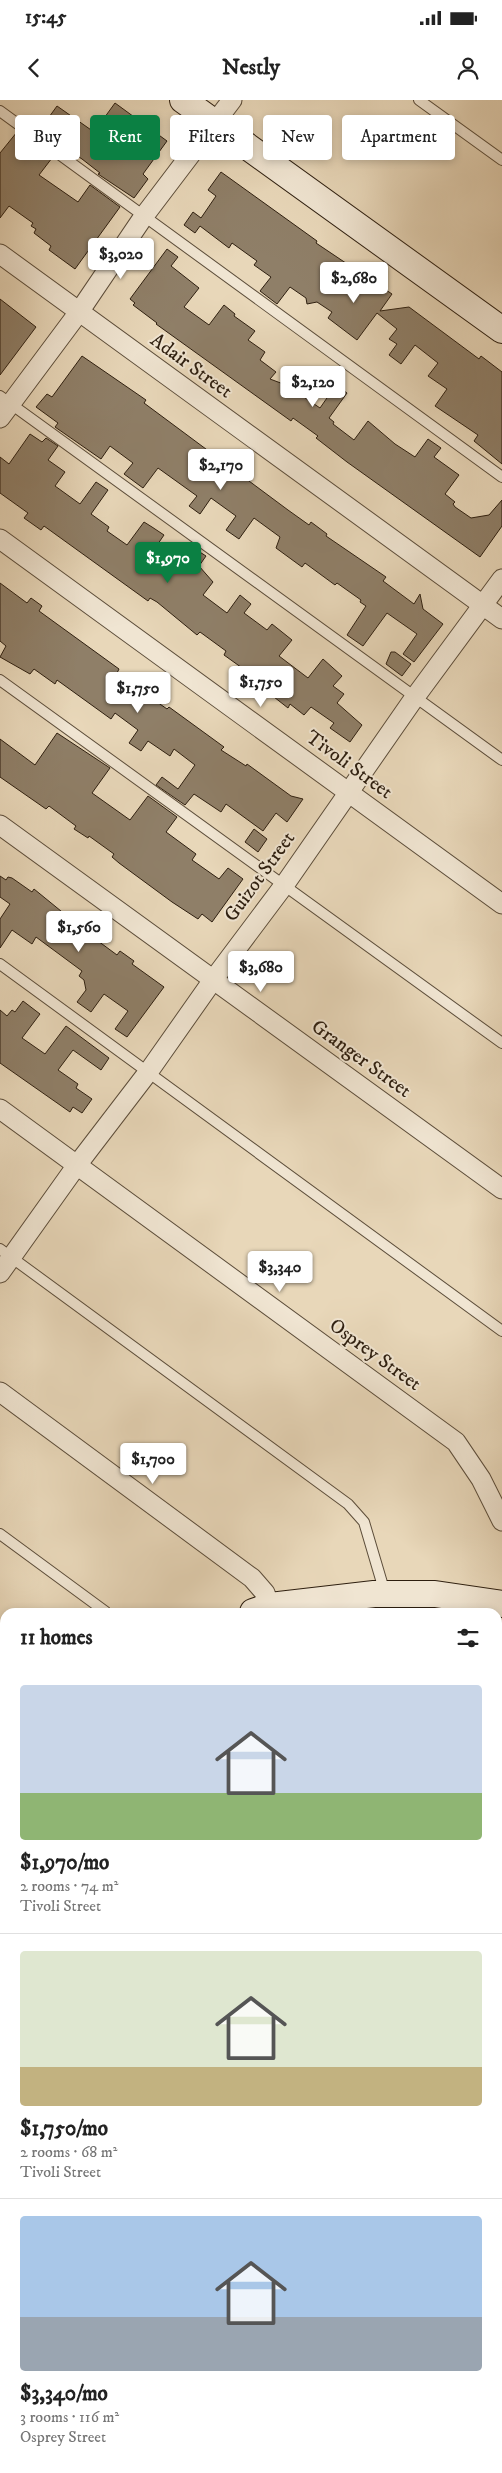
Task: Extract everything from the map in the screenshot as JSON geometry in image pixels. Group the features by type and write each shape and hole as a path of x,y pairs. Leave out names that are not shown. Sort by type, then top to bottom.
{"main road":[{"path":"182,100 204,115"},
{"path":"253,150 502,330"},
{"path":"276,1608 385,1594 435,1594 502,1604"}],"street":[{"path":"220,115 232,100"},
{"path":"3,406 79,312 144,216 186,160"},
{"name":"Adair Street","path":"0,254 502,620"},
{"name":"Tivoli Street","path":"0,539 502,904"},
{"name":"Guizot Street","path":"0,1273 6,1254 149,1072 213,980 285,884 415,697 502,579"},
{"name":"Granger Street","path":"0,825 502,1189"},
{"name":"Osprey Street","path":"0,1109 456,1442 481,1479 502,1521"},
{"path":"0,1392 252,1578 265,1593 261,1608"}],"lane":[{"path":"419,100 502,160"},
{"path":"0,111 502,477"},
{"path":"3,406 502,760"},
{"path":"0,680 285,884 502,1043"},
{"path":"0,964 502,1331"},
{"path":"6,1254 348,1504 364,1522 385,1594"},
{"path":"0,1534 101,1608"}],"building":[{"path":"115,103 131,115 106,115"},
{"path":"57,106 70,115 51,115"},
{"path":"80,122 90,129 90,160 153,160 143,174 148,179 134,198 98,174 100,173 80,158"},
{"path":"15,134 15,160 50,160 39,175 78,202 90,185 120,207 75,269 49,250 51,246 34,233 36,229 31,226 33,223 9,206 0,218 0,153"},
{"path":"160,136 167,141 160,151"},
{"path":"221,172 317,241 316,243 392,294 380,311 409,307 479,359 481,356 502,372 502,464 474,441 478,435 435,406 447,389 428,376 438,363 415,345 401,364 389,355 397,344 389,339 397,329 377,313 357,340 328,318 332,312 317,302 307,304 306,298 290,287 277,304 260,291 271,277 254,265 257,261 232,243 229,248 200,226 195,233 184,225 193,212 201,218 216,196 208,190"},
{"path":"167,249 178,257 171,266 199,288 184,307 209,325 224,305 235,314 234,316 255,331 248,340 265,352 260,360 276,372 270,379 286,385 320,408 336,385 347,393 329,418 334,422 333,424 354,440 368,421 395,444 415,457 428,439 441,448 434,457 459,475 445,494 455,502 453,504 455,507 471,518 489,515 502,500 502,526 480,557 347,462 316,438 318,436 293,418 291,421 156,324 133,305 135,303 130,299"},
{"path":"0,299 36,327 0,375"},
{"path":"82,356 146,400 144,403 288,510 309,525 311,522 327,534 326,536 386,577 383,581 414,604 420,594 423,609 443,624 414,662 403,654 417,634 387,613 363,646 347,635 366,606 360,602 361,600 337,583 335,585 305,563 302,567 276,548 280,537 254,518 239,539 226,530 236,516 211,498 200,514 189,506 197,496 158,468 143,488 124,474 133,463 110,446 101,459 55,427 58,423 36,407 47,394 52,397"},
{"path":"30,434 42,442 46,438 58,446 48,460 65,472 55,486 80,504 96,482 108,490 91,514 109,527 107,531 127,545 144,522 164,535 151,554 178,573 195,549 206,556 199,566 213,582 203,595 227,613 240,595 251,604 244,613 267,630 272,624 292,640 279,656 308,678 323,659 342,676 333,686 344,694 337,703 362,725 350,742 330,728 334,723 311,707 304,715 290,704 288,708 274,697 277,693 224,655 226,651 200,632 197,635 157,602 150,598 148,601 44,526 41,530 24,518 28,513 0,493 0,457 9,464"},
{"path":"0,583 27,603 31,598 42,606 39,611 119,669 117,673 167,709 169,707 224,747 221,750 246,766 247,764 291,796 303,799 287,822 276,813 263,831 226,804 221,812 194,794 185,805 156,785 162,777 178,789 195,765 174,749 170,756 148,741 141,751 129,743 138,730 115,713 111,719 57,680 55,684 34,669 30,674 0,657 6,646 0,641"},
{"path":"391,652 395,652 411,664 402,676 386,664"},
{"path":"57,733 110,768 92,793 130,820 148,796 177,817 166,832 196,854 192,860 219,879 228,868 243,879 212,922 202,914 198,919 172,902 119,863 112,857 114,854 89,836 88,838 74,829 76,826 49,806 46,809 0,777 0,739 35,765"},
{"path":"254,829 267,839 258,852 245,842"},
{"path":"0,876 6,880 8,877 12,878 32,892 34,889 94,938 117,955 120,951 134,961 132,964 164,987 127,1037 115,1029 128,1011 104,994 91,1012 77,1002 86,990 84,980 79,976 82,971 36,937 32,944 12,930 0,948 0,919 10,904 0,897"},
{"path":"23,1001 40,1014 22,1038 45,1054 66,1026 109,1058 101,1070 73,1050 58,1070 78,1084 76,1088 92,1099 82,1113 73,1107 70,1112 0,1063 0,1010 7,1016 12,1010 15,1012"}]}
